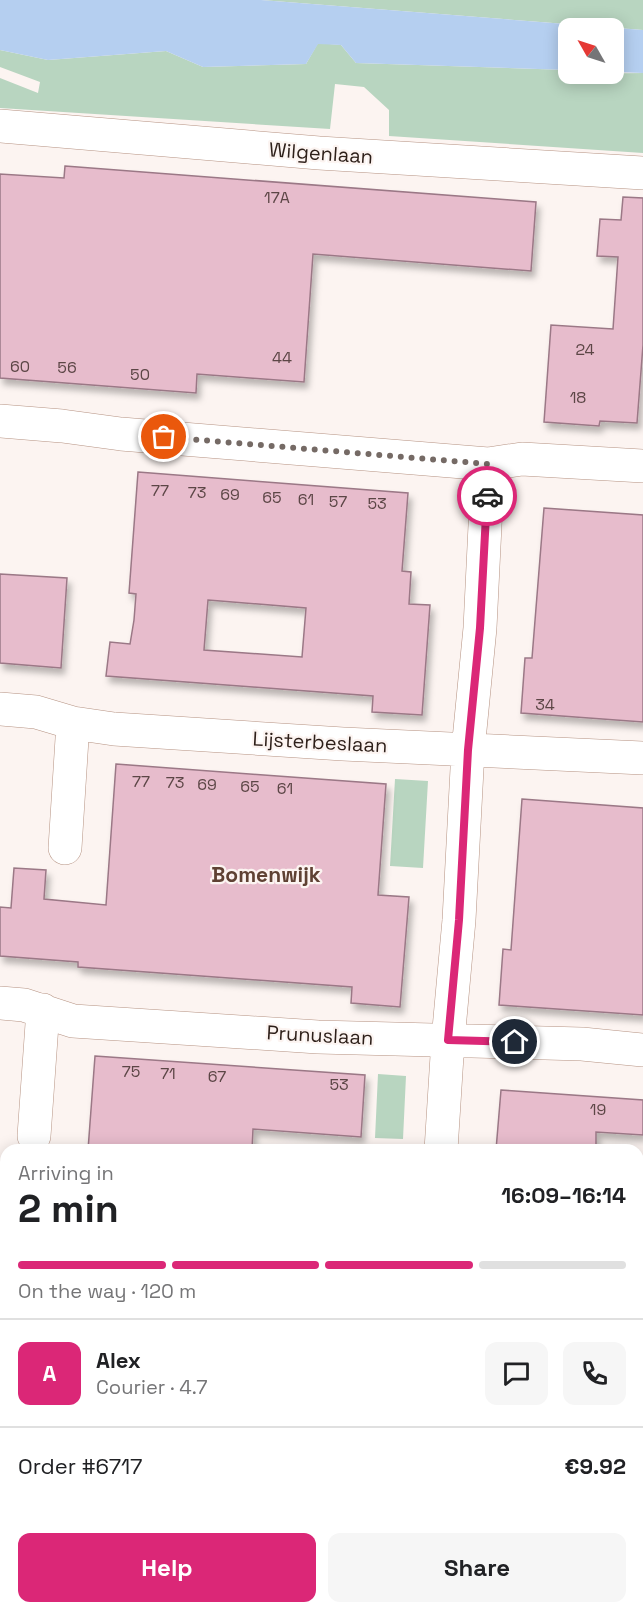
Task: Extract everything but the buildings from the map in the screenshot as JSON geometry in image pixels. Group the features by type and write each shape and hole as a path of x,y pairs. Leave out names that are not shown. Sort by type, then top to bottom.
{"street":[{"name":"Wilgenlaan","path":"0,126 320,153 643,173"},
{"path":"0,421 121,434 488,464 522,459 643,466"},
{"path":"441,1144 459,920 468,750 480,628 488,464"},
{"name":"Lijsterbeslaan","path":"0,709 36,711 73,723 114,729 237,738 643,758"},
{"path":"65,848 73,723"},
{"name":"Prunuslaan","path":"0,1002 24,1005 73,1021 318,1036 582,1044 643,1050"},
{"path":"34,1136 43,1010"}],"green space":[{"path":"261,0 643,0 643,30 624,29 624,18 558,18 558,23"},
{"path":"318,43 341,45 356,63 558,70 558,84 624,84 624,73 643,73 643,153 389,136 389,110 364,87 335,84 330,129 0,108 0,78 38,93 40,82 0,67 0,50 48,60 166,51 203,67 306,64"},
{"path":"395,779 428,781 423,868 390,866"},
{"path":"378,1074 406,1076 403,1139 375,1138"}],"water":[{"path":"0,0 261,0 558,23 558,70 356,63 341,45 318,44 306,64 203,67 166,51 48,60 0,50"},
{"path":"624,29 643,30 643,73 624,72"}],"way so far":[{"path":"164,437 488,464 487,496"}],"district":[{"name":"Bomenwijk","path":"266,875"}],"route":[{"path":"487,496 480,628 468,750 459,920 448,1040 515,1042"}]}
